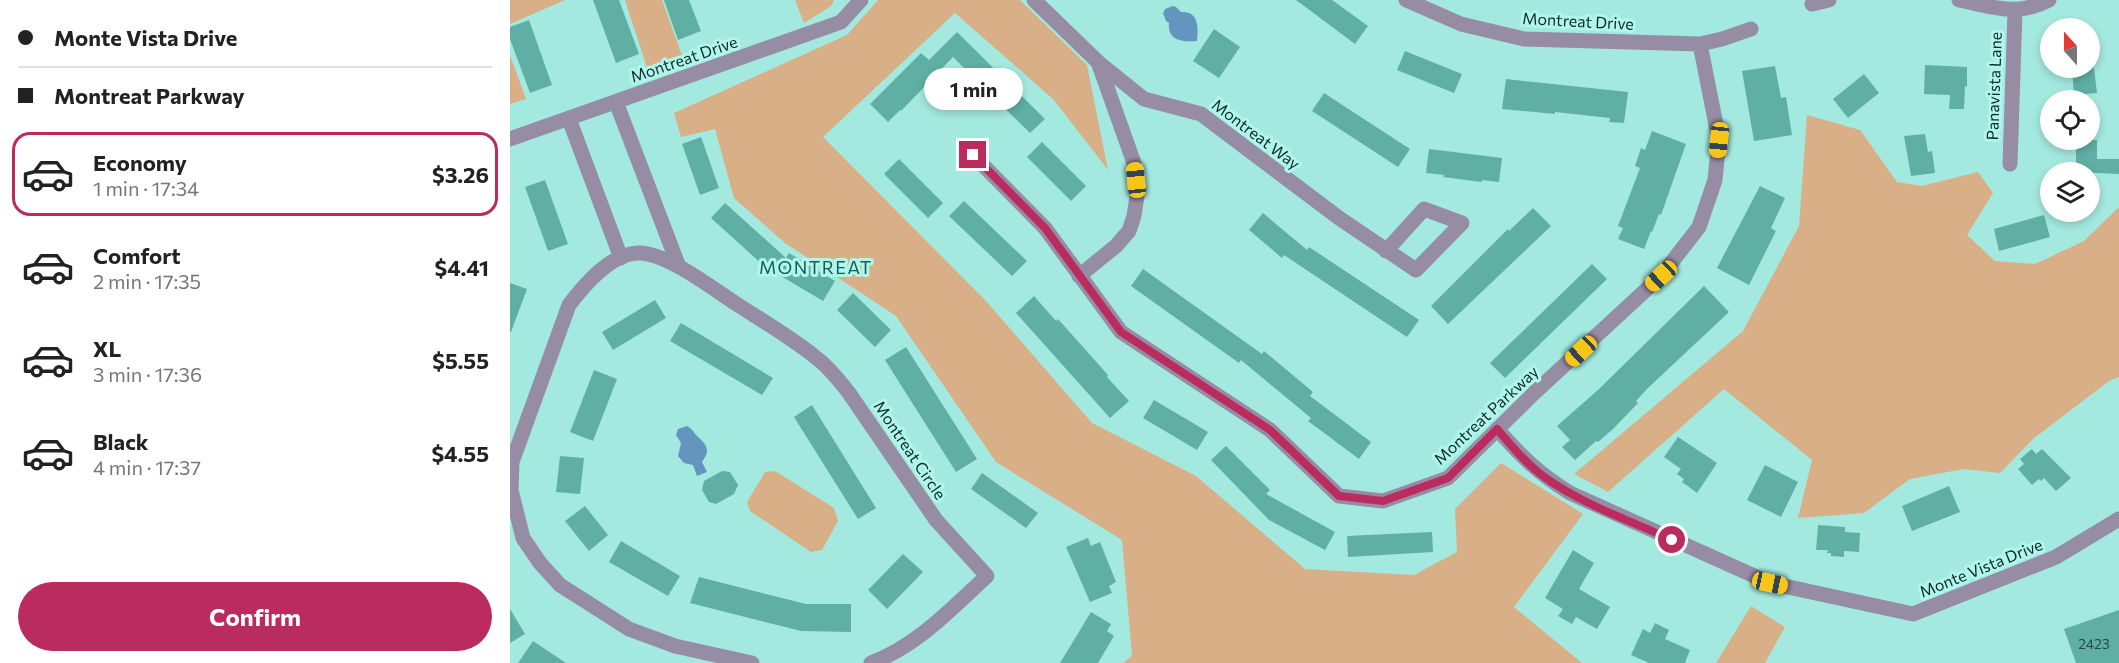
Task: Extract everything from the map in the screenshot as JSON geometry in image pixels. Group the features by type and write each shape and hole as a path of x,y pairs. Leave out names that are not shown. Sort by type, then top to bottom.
{"street":[{"name":"Montreat Drive","path":"510,139 841,22 861,0"},
{"name":"Montreat Way","path":"1035,0 1098,62 1144,99 1201,114 1339,218 1386,251 1416,270 1462,223 1424,209 1386,251"},
{"name":"Montreat Drive","path":"1407,0 1461,24 1524,39 1700,44 1751,29"},
{"path":"1812,4 1829,0"},
{"path":"1959,0 2015,11 2031,8 2049,0"},
{"name":"Panavista Lane","path":"2010,164 2015,11"},
{"name":"Montreat Parkway","path":"973,155 1045,228 1121,332 1270,430 1339,496 1383,501 1448,478 1497,429 1661,276 1699,227 1715,180 1719,140 1700,44"},
{"name":"Montreat Way","path":"1079,276 1116,246 1129,231 1137,196 1134,163 1098,62"},
{"path":"616,102 679,267"},
{"path":"569,119 621,258"},
{"name":"Montreat Circle","path":"752,663 675,646 629,629 560,585 540,563 523,538 511,490 512,462 569,305 584,285 602,269 621,258 639,252 658,256 679,267 816,357 835,375 849,393 936,520 987,576 925,632 871,663"},
{"name":"Monte Vista Drive","path":"1497,429 1521,457 1542,475 1570,493 1770,583 1913,614 2056,557 2119,519"}],"shaded area":[{"path":"510,0 565,0 510,24"},
{"path":"625,0 662,0 684,61 649,74"},
{"path":"795,0 834,0 831,6 804,23"},
{"path":"878,0 1020,0 1087,65 1108,170 1054,100 955,13 823,137 986,301 1092,423 1196,476 1305,569 1414,575 1457,552 1455,509 1501,463 1583,514 1514,607 1582,663 1123,663 1132,656 1122,540 996,462 896,316 785,243 734,198 715,129 681,137 674,113 847,35"},
{"path":"510,55 526,99 510,104"},
{"path":"1807,115 1860,130 1897,182 1922,186 1978,172 1993,193 1967,235 1995,261 2035,264 2084,241 2119,207 2119,377 2109,381 2033,439 2000,473 1964,469 1910,479 1864,513 1798,518 1812,460 1724,389 1608,492 1574,474 1743,331 1799,226"},
{"path":"775,471 834,508 838,521 822,550 811,552 750,511 747,502 765,472"},
{"path":"1751,606 1785,627 1765,663 1716,663"}],"water":[{"path":"1173,6 1181,12 1192,14 1195,18 1197,41 1178,40 1171,34 1169,23 1163,13 1165,9"},
{"path":"687,426 707,448 702,462 707,472 697,476 693,465 684,463 678,456 681,443 676,435 678,429"}],"building":[{"path":"593,0 619,0 639,54 616,63"},
{"path":"664,0 689,0 701,31 678,40"},
{"path":"1296,0 1332,0 1368,26 1355,44"},
{"path":"529,20 552,85 530,93 510,39 510,27"},
{"path":"1214,29 1240,47 1219,78 1193,61"},
{"path":"957,32 1045,119 1030,133 953,57 888,122 870,104 921,53 929,60"},
{"path":"1405,51 1462,74 1454,93 1397,70"},
{"path":"1925,65 1967,67 1964,109 1949,109 1950,95 1924,94"},
{"path":"1775,66 1781,98 1786,97 1792,135 1754,141 1742,71"},
{"path":"1864,74 1879,93 1848,118 1833,99"},
{"path":"2073,78 2095,78 2097,90 2074,90"},
{"path":"1506,79 1628,92 1624,123 1609,122 1610,118 1502,109"},
{"path":"1324,93 1410,149 1398,167 1312,111"},
{"path":"1652,131 1686,144 1661,215 1659,214 1644,249 1618,239 1623,228 1618,226 1640,168 1635,166 1641,148 1645,150"},
{"path":"1925,134 1928,152 1932,151 1935,173 1911,176 1904,136"},
{"path":"701,137 719,188 700,195 682,144"},
{"path":"1042,142 1086,186 1071,201 1027,157"},
{"path":"1429,149 1502,158 1499,182 1482,180 1482,182 1426,173"},
{"path":"2076,150 2097,150 2097,159 2119,159 2119,174 2100,173 2100,162 2076,162"},
{"path":"899,159 943,203 928,218 884,174"},
{"path":"545,180 568,244 548,251 525,187"},
{"path":"1760,186 1785,198 1771,228 1776,231 1749,285 1717,268"},
{"path":"964,201 1027,261 1012,276 949,216"},
{"path":"725,203 786,258 789,253 835,281 823,301 764,266 711,218"},
{"path":"1533,208 1551,226 1448,324 1431,306 1508,229 1509,231"},
{"path":"1263,213 1307,250 1309,247 1419,320 1407,337 1284,255 1282,258 1249,230"},
{"path":"2040,216 2040,222 2046,222 2050,237 1999,251 1994,229"},
{"path":"1592,264 1607,279 1505,378 1490,363"},
{"path":"1143,269 1262,354 1264,351 1313,392 1310,396 1371,442 1359,459 1308,421 1311,418 1241,360 1239,363 1131,286"},
{"path":"510,283 527,289 511,332 510,332"},
{"path":"1704,286 1729,312 1648,388 1636,401 1638,403 1613,429 1575,460 1562,447 1570,440 1557,426 1599,389"},
{"path":"853,293 891,330 875,347 837,310"},
{"path":"1034,296 1056,321 1058,319 1129,401 1110,418 1016,313"},
{"path":"655,300 666,318 613,350 602,332"},
{"path":"681,323 773,378 762,395 670,341"},
{"path":"906,347 977,459 956,472 885,360"},
{"path":"594,370 617,379 593,441 570,432"},
{"path":"1154,400 1208,432 1197,450 1143,418"},
{"path":"812,405 876,508 858,519 794,417"},
{"path":"1678,437 1717,463 1697,493 1682,482 1684,479 1677,474 1681,469 1664,457"},
{"path":"1226,446 1270,490 1266,494 1335,532 1325,550 1269,520 1211,460"},
{"path":"2032,449 2036,454 2042,449 2071,478 2056,491 2044,478 2032,485 2018,469 2024,464 2020,459"},
{"path":"560,456 584,458 580,494 556,492"},
{"path":"1765,465 1798,482 1781,517 1747,500"},
{"path":"722,471 730,472 738,485 734,494 716,504 709,502 702,490 704,481"},
{"path":"982,473 1038,513 1026,528 971,489"},
{"path":"1949,486 1960,512 1912,531 1902,506"},
{"path":"585,506 608,535 589,551 565,521"},
{"path":"1818,525 1845,527 1845,532 1860,533 1859,552 1844,551 1844,557 1831,556 1831,553 1827,553 1828,550 1816,550"},
{"path":"1432,532 1433,552 1348,557 1347,536"},
{"path":"1088,538 1091,546 1100,542 1116,582 1109,586 1112,593 1090,602 1066,547"},
{"path":"621,541 680,576 668,596 609,562"},
{"path":"1573,550 1594,563 1579,589 1610,607 1597,629 1576,617 1572,624 1558,616 1563,609 1545,598"},
{"path":"903,554 923,572 887,609 868,590"},
{"path":"699,577 806,604 851,604 851,632 801,631 690,603"},
{"path":"510,609 525,634 510,643"},
{"path":"2119,610 2119,663 2076,663 2064,629"},
{"path":"1091,612 1111,624 1107,631 1114,636 1098,663 1060,663"},
{"path":"1655,623 1669,630 1665,639 1690,650 1685,663 1649,663 1631,655 1643,629 1650,633"},
{"path":"533,641 566,663 518,663"}],"district":[{"name":"MONTREAT","path":"816,268"}],"route":[{"path":"973,155 1045,228 1121,332 1270,430 1339,496 1383,501 1448,478 1497,429 1521,457 1542,475 1570,493 1672,540"}]}
